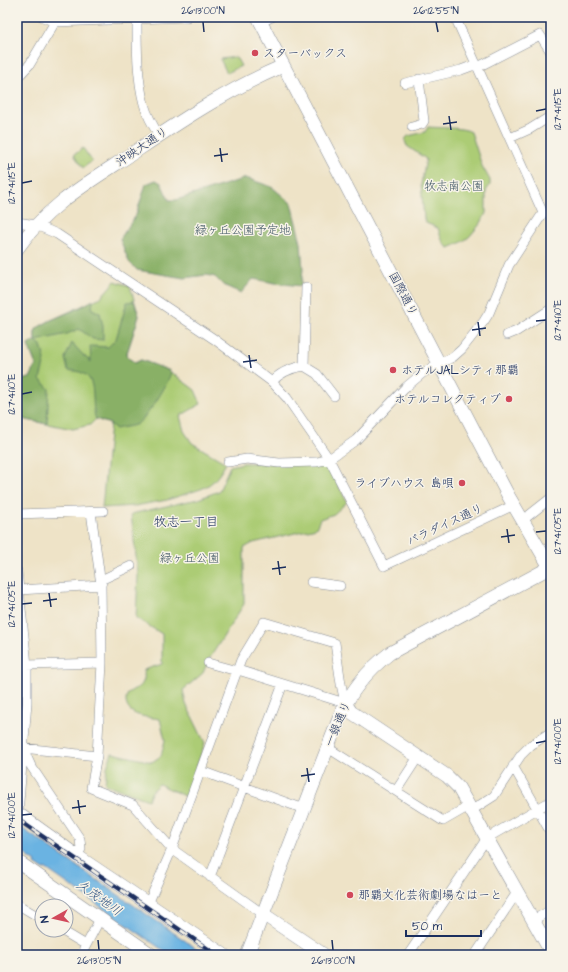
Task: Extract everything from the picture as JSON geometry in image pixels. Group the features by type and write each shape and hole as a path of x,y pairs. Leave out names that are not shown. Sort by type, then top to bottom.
{"street":[{"path":"43,17 55,22 187,17"},
{"path":"228,462 247,459 253,461 279,463 318,462 329,459 356,440 406,388 424,372 453,357 462,349 489,313 508,265 547,213 510,138 455,17"},
{"name":"国際通り","path":"264,19 283,66 514,505 551,568"},
{"path":"137,20 140,83 144,104 159,135"},
{"path":"17,78 30,64 55,22"},
{"path":"543,39 551,34"},
{"path":"404,83 478,66 540,35 551,52"},
{"name":"沖映大通り","path":"17,249 36,224 72,193 159,135 218,99 283,66"},
{"path":"412,127 422,124 424,121 419,79"},
{"path":"510,138 550,119"},
{"path":"17,222 36,224 57,234 208,335 272,382 287,398 329,459"},
{"path":"304,366 306,287"},
{"path":"507,336 551,309"},
{"path":"272,382 276,376 293,368 304,366 317,374 334,396"},
{"name":"パラダイス通り","path":"329,459 384,566 514,505"},
{"path":"524,520 551,498"},
{"path":"17,514 102,511"},
{"path":"91,512 101,585 102,663 97,756 91,788 133,805 172,850 324,955"},
{"path":"101,585 103,579 131,566"},
{"name":"一銀通り","path":"248,955 345,703 364,676 390,653 551,568"},
{"path":"17,571 27,664 27,703 18,814 77,856 224,955"},
{"path":"311,582 340,586"},
{"path":"19,590 101,585"},
{"path":"148,904 172,850 241,660 264,622 335,643 340,684 345,703 351,712 454,782 471,808 518,891 548,952"},
{"path":"208,662 345,703"},
{"path":"27,664 102,663"},
{"path":"210,877 283,684"},
{"path":"328,748 443,821 494,796 521,755 531,745 551,732"},
{"path":"23,748 97,756"},
{"path":"23,748 31,766 80,839 81,849 77,856"},
{"path":"396,791 418,757"},
{"path":"513,766 551,833"},
{"path":"201,771 304,809"},
{"path":"408,955 487,838 551,802"},
{"path":"17,861 152,955"},
{"path":"475,955 518,891"},
{"path":"17,904 34,914"},
{"path":"533,920 551,910"},
{"path":"80,955 100,919"},
{"path":"74,938 86,945"}],"green space":[{"path":"236,57 241,66 227,73 220,59"},
{"name":"牧志南公園","path":"428,127 457,128 471,132 482,166 490,180 490,185 486,191 486,213 481,223 469,237 449,248 443,242 438,228 426,223 424,219 421,184 426,159 407,146 405,141 408,136 425,132"},
{"path":"83,148 92,161 83,168 74,155"},
{"name":"緑ヶ丘公園予定地","path":"246,178 272,187 291,203 301,243 303,269 301,286 253,279 241,293 223,285 215,277 206,275 184,278 137,270 129,262 120,239 136,215 146,184 156,180 161,183 169,200 176,200"},
{"path":"115,281 130,286 139,316 126,356 135,363 141,360 168,370 195,390 201,404 180,416 184,431 192,443 226,463 219,475 206,487 201,489 167,500 135,506 102,508 110,424 96,419 90,425 73,429 17,418 17,381 30,378 36,365 28,345 35,341 35,332 37,328 101,297"},
{"path":"93,300 92,309 100,313 103,326 103,340 93,339 79,329 67,334 36,341 41,345 45,360 40,379 49,389 47,424 17,418 17,381 30,378 36,365 28,345 35,341 35,332 37,328"},
{"path":"134,301 139,316 126,356 135,363 141,360 171,372 162,392 141,420 135,425 116,429 110,424 96,419 94,414 91,382 88,377 82,373 68,370 65,358 72,343 91,362 90,346 108,347 116,339 127,302"},
{"name":"緑ヶ丘公園","path":"244,463 327,463 347,502 334,514 320,519 316,528 253,543 244,548 244,604 208,661 203,673 183,690 186,704 205,743 186,797 159,784 152,791 148,800 105,784 107,767 112,753 152,762 161,756 165,740 160,719 144,717 130,711 126,702 129,693 142,684 144,679 144,670 162,664 162,634 136,618 138,574 131,514 198,499 219,491 230,466"}],"water":[{"path":"17,626 22,668 17,740"},
{"name":"久茂地川","path":"17,825 206,955 170,955 45,868 44,870 35,864 36,862 17,849"}],"railway":[{"path":"17,819 217,955"}],"place":[{"name":"スターバックス","path":"255,53"},
{"name":"ホテルJALシティ那覇","path":"393,370"},
{"name":"ホテルコレクティブ","path":"509,399"},
{"name":"ライブハウス 島唄","path":"462,483"},
{"name":"那覇文化芸術劇場なはーと","path":"350,895"}],"district":[{"name":"牧志一丁目","path":"186,522"}]}
